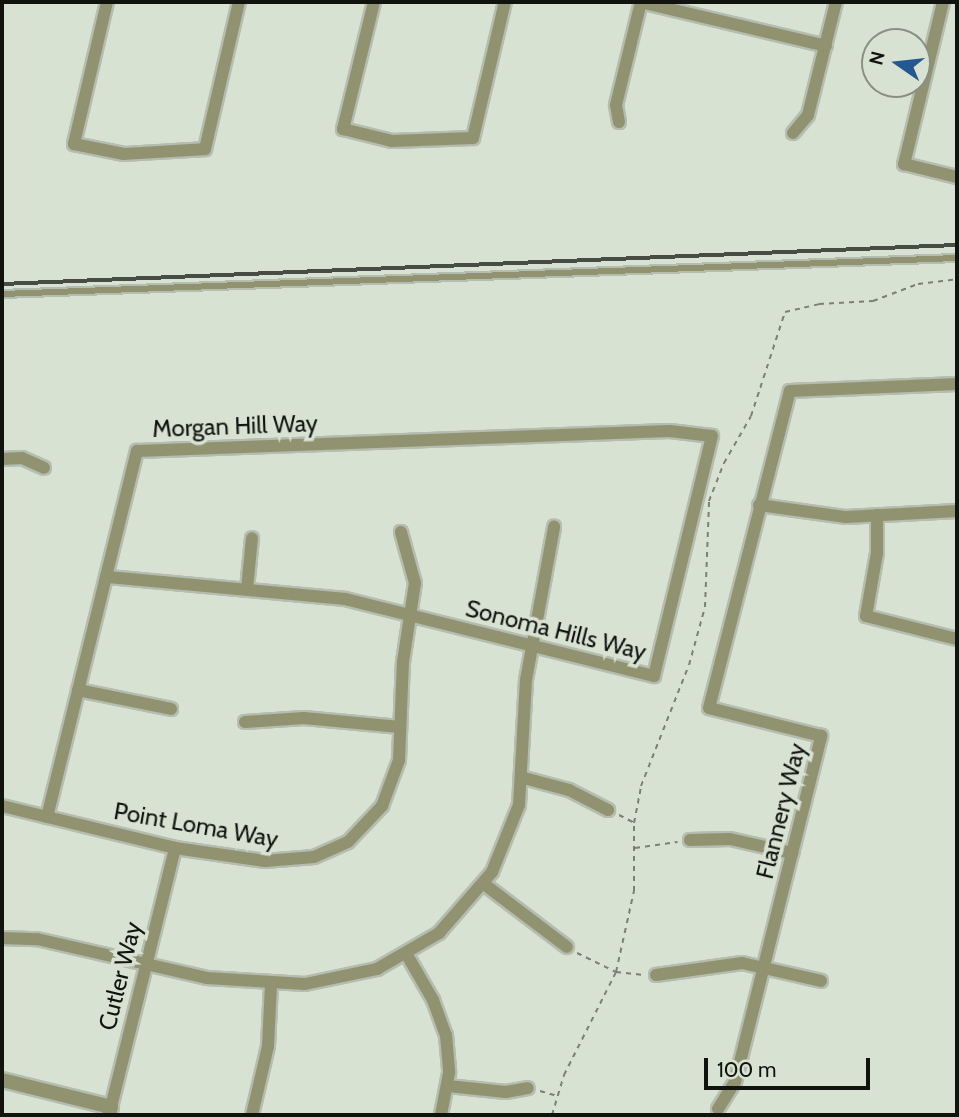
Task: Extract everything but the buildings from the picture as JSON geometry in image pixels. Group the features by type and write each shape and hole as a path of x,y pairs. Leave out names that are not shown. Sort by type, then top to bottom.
{"street":[{"path":"107,2 74,144 124,154 205,149 239,2"},
{"path":"374,2 344,129 392,141 473,138 505,2"},
{"path":"619,122 616,105 640,2 826,46"},
{"path":"793,133 808,115 836,2"},
{"path":"943,2 904,164 957,177"},
{"path":"957,384 790,391 759,505 820,516 957,512"},
{"name":"Morgan Hill Way","path":"47,817 137,451 670,431 712,436"},
{"name":"Sonoma Hills Way","path":"106,577 345,599 654,676 712,436"},
{"path":"2,459 22,458 44,468"},
{"name":"Flannery Way","path":"718,1109 734,1082 821,736 709,708 759,505"},
{"path":"877,515 877,553 866,616 957,639"},
{"path":"2,938 37,939 146,966 271,984 353,977 407,955 457,917 484,884 513,828 524,778 524,693 554,527"},
{"name":"Point Loma Way","path":"2,806 175,848 278,862 314,858 337,848 367,826 388,795 399,760 415,575 401,532"},
{"path":"247,589 252,538"},
{"path":"78,690 171,709"},
{"path":"245,722 304,718 400,727"},
{"path":"524,778 569,790 608,810"},
{"path":"690,840 730,839 792,853"},
{"name":"Cutler Way","path":"110,1111 175,848"},
{"path":"484,884 567,947"},
{"path":"407,955 443,1023 448,1086 441,1115"},
{"path":"656,975 730,963 765,965 821,981"},
{"path":"252,1115 268,1046 271,984"},
{"path":"2,1080 110,1111"},
{"path":"448,1086 506,1092 528,1088"}],"lane":[{"path":"2,294 957,258"}],"path":[{"path":"552,1115 558,1096 616,972 634,891 634,822 652,752 699,634"},
{"path":"608,810 634,822"},
{"path":"634,848 690,840"},
{"path":"567,947 616,972 656,975"},
{"path":"528,1088 558,1096"}],"railway":[{"path":"2,284 957,245"}]}
